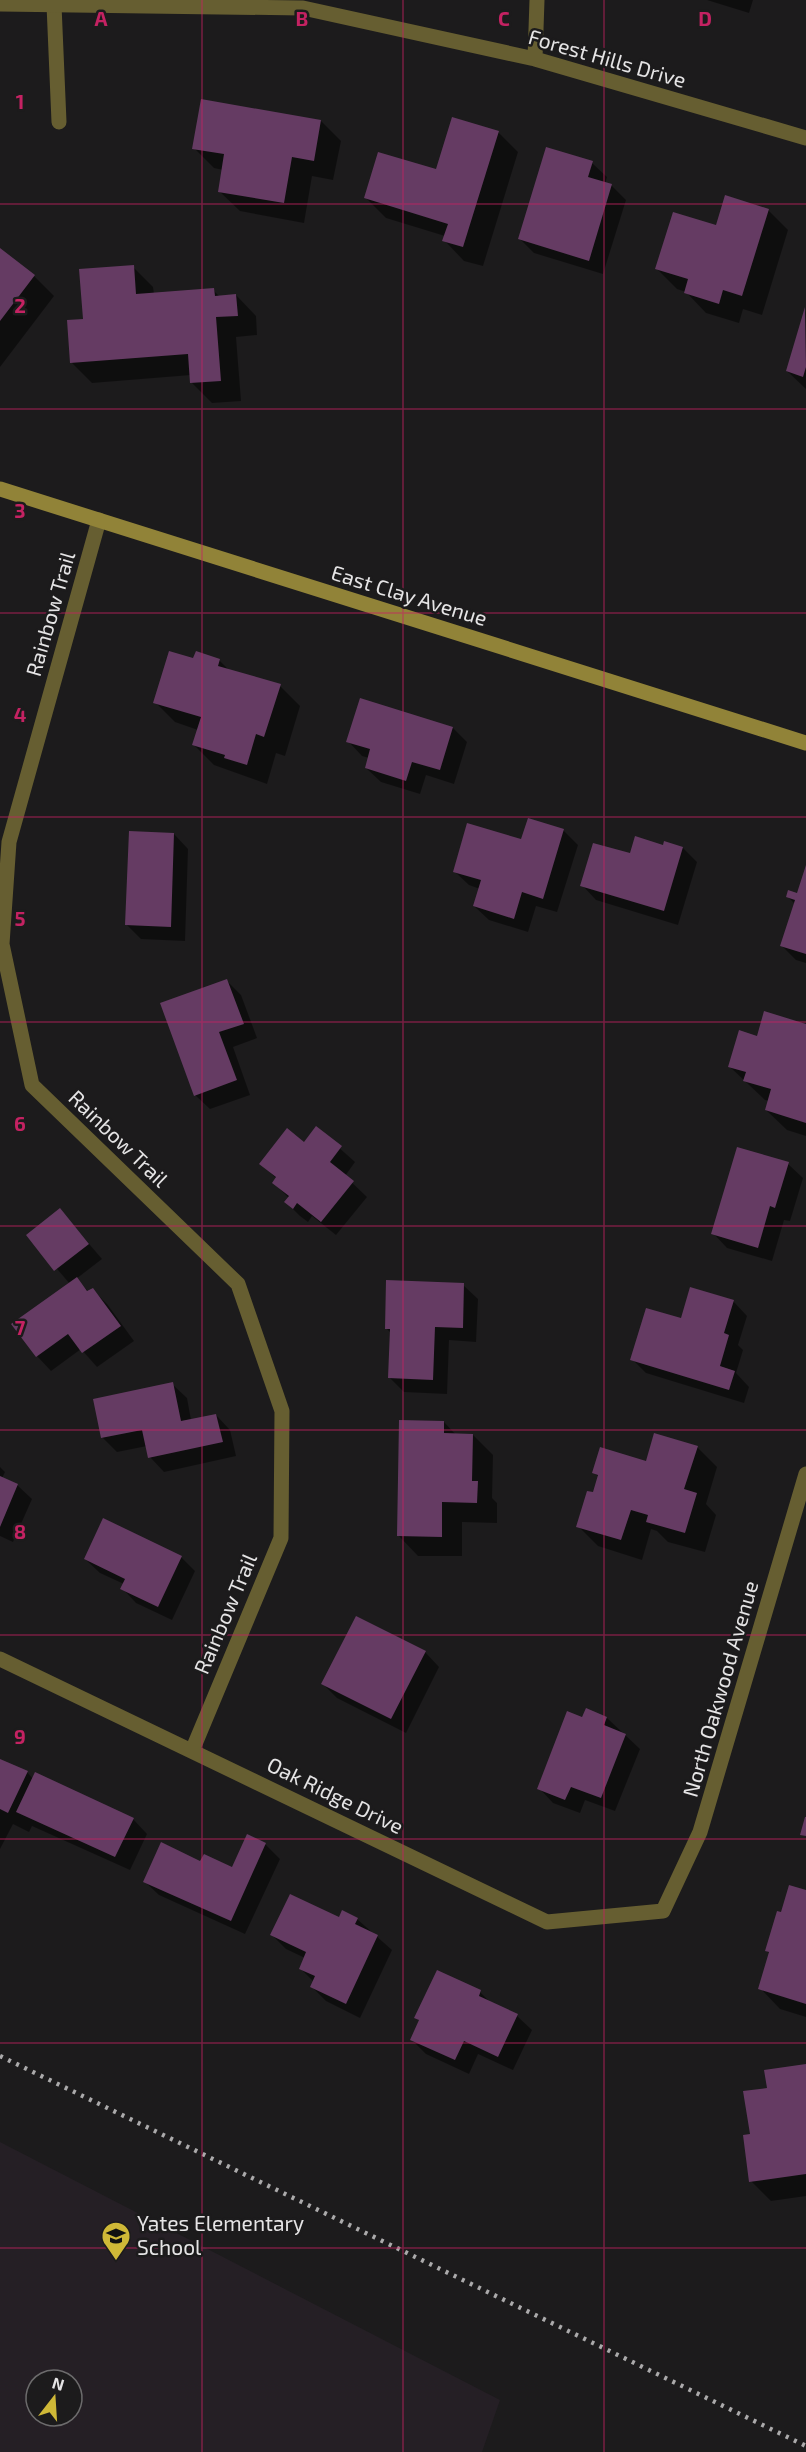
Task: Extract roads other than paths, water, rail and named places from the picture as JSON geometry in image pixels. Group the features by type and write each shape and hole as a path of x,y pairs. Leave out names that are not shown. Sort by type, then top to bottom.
{"street":[{"path":"535,58 537,0"},
{"name":"Forest Hills Drive","path":"0,4 303,8 535,58 806,138"},
{"path":"54,5 60,122"},
{"name":"East Clay Avenue","path":"0,489 806,742"},
{"name":"Rainbow Trail","path":"99,520 9,842 2,944 32,1085 238,1284 282,1411 281,1538 192,1751"},
{"name":"North Oakwood Avenue","path":"663,1911 700,1832 806,1474"},
{"name":"Oak Ridge Drive","path":"0,1659 547,1922 663,1911"}],"railway":[{"path":"0,2056 806,2446"}],"place":[{"name":"Yates Elementary School","path":"116,2262"}]}
